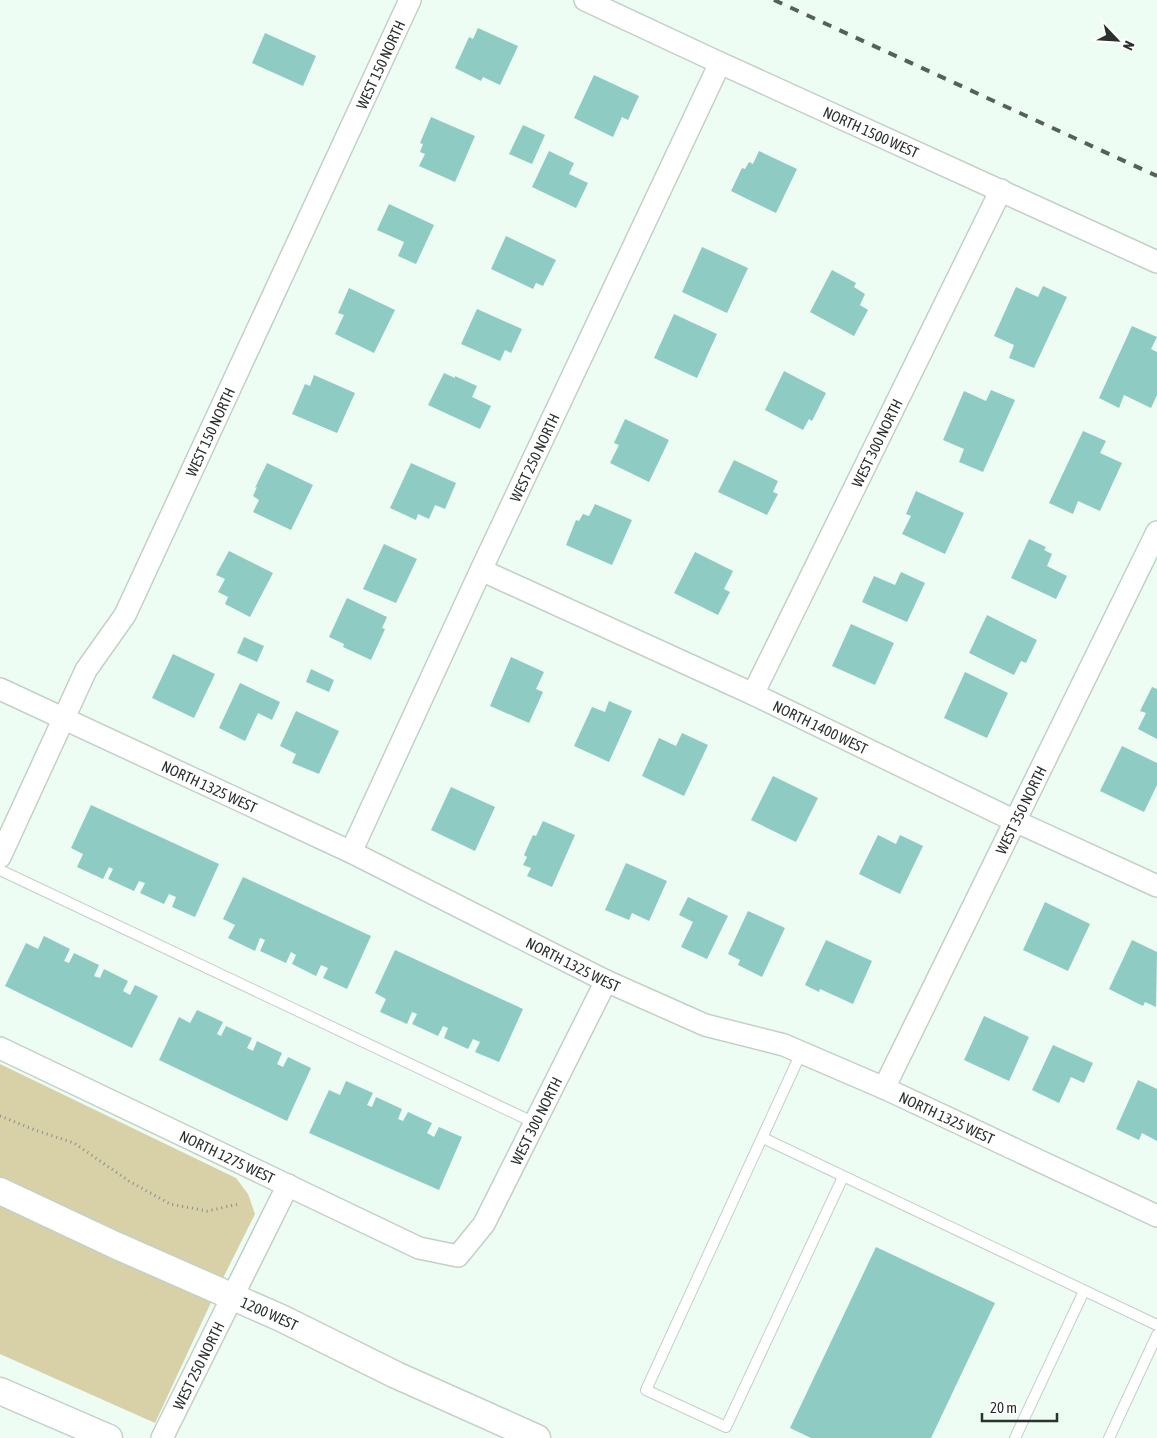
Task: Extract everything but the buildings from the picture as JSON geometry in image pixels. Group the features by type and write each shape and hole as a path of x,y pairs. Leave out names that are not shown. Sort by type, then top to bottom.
{"street":[{"name":"WEST 150 NORTH","path":"0,857 86,670 125,615 410,0"},
{"name":"NORTH 1500 WEST","path":"585,0 1157,262"},
{"name":"WEST 250 NORTH","path":"351,852 481,570 720,63"},
{"name":"WEST 300 NORTH","path":"752,694 1001,190"},
{"name":"WEST 350 NORTH","path":"884,1088 1157,532"},
{"name":"NORTH 1400 WEST","path":"481,570 752,694 1015,821 1157,886"},
{"name":"NORTH 1325 WEST","path":"0,689 351,852 606,981 705,1025 784,1045 884,1088 1157,1216"},
{"name":"WEST 300 NORTH","path":"458,1256 484,1224 606,981"},
{"name":"NORTH 1275 WEST","path":"0,1048 419,1248 458,1256"},
{"name":"WEST 250 NORTH","path":"162,1438 288,1185"},
{"name":"1200 WEST","path":"0,1191 115,1245 280,1318 396,1375 537,1438"},
{"path":"0,1391 109,1438"}],"lane":[{"path":"0,870 535,1123"},
{"path":"801,1053 646,1390 726,1427 843,1177"},
{"path":"762,1138 1157,1325"},
{"path":"1016,1438 1084,1291"},
{"path":"1109,1438 1157,1335"}],"path":[{"path":"0,1116 74,1143 129,1181 170,1204 207,1211 239,1204"}],"shaded area":[{"path":"0,1064 236,1178 248,1194 255,1214 214,1296 155,1423 0,1354"}],"railway":[{"path":"774,0 1157,176"}]}
